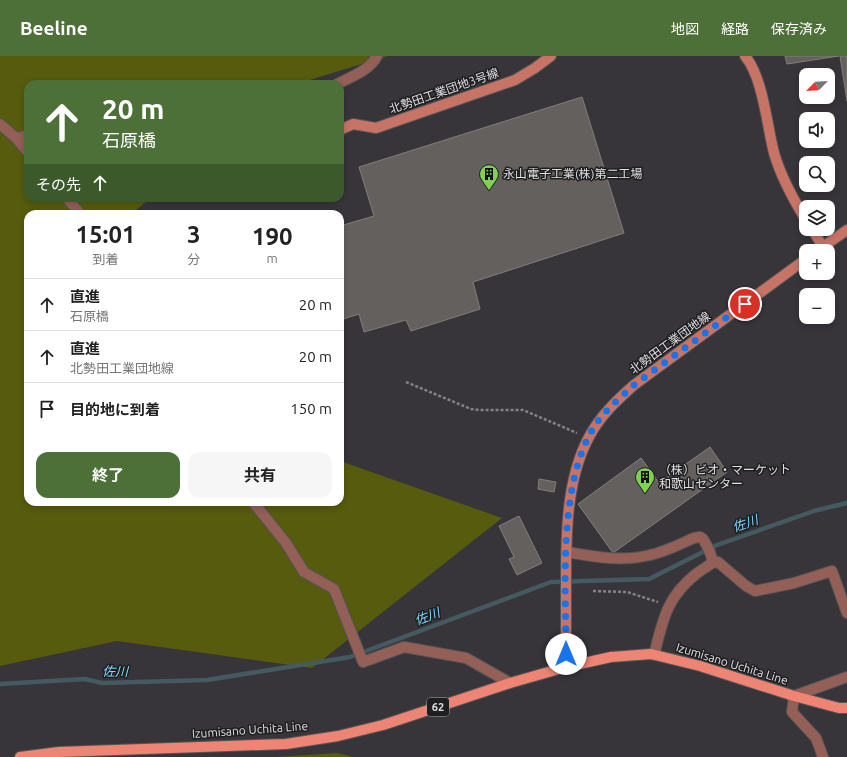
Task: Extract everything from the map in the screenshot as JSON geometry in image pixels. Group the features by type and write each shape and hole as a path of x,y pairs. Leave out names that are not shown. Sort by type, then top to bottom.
{"main road":[{"name":"Izumisano Uchita Line","path":"20,757 59,752 286,744 338,736 383,725 510,683 566,667 611,657 654,655 700,666 794,696 839,708 847,708"}],"street":[{"path":"344,80 372,64 377,56"},
{"name":"北勢田工業団地3号線","path":"344,128 353,124 376,128 515,80 551,56"},
{"path":"744,56 748,60 760,86 774,154 782,176 799,208"},
{"path":"0,124 24,147"},
{"path":"16,138 24,136"},
{"path":"70,202 76,210"},
{"path":"827,244 847,230"},
{"name":"北勢田工業団地線","path":"566,667 566,566 569,511 576,470 588,438 598,421 618,399 634,385 799,264"},
{"path":"256,506 286,543 304,572 334,589 363,662 404,647 466,658 510,683"},
{"path":"567,552 595,557 622,559 651,555 700,537 705,542 711,560"},
{"path":"654,655 668,605 687,582 711,560"},
{"path":"711,560 718,562 746,586 755,591 794,583 832,571 847,613"},
{"path":"823,757 816,738 792,712 794,696 847,677"}],"path":[{"path":"406,382 471,409 523,410 588,438"},
{"path":"593,591 627,592 668,605"}],"shaded area":[{"path":"0,56 388,56 310,80 24,80 24,202 146,202 136,210 24,210 24,506 344,506 344,462 502,518 312,668 117,641 0,666"},
{"path":"338,753 353,757 275,757"}],"building":[{"path":"785,56 839,56 787,64"},
{"path":"840,56 847,56 847,101"},
{"name":"永山電子工業(株)第二工場","path":"582,97 624,233 473,282 480,309 411,331 406,320 364,332 359,314 344,319 344,225 374,216 359,167"},
{"name":"（株）ビオ・マーケット 和歌山センター","path":"710,447 727,472 613,553 578,504 641,458 659,483"},
{"path":"539,479 556,482 554,492 538,489"},
{"path":"519,516 542,563 517,575 509,559 514,557 499,526"}],"waterway":[{"name":"佐川","path":"0,684 85,679 102,683 207,680 350,657 551,582 649,579 717,545 814,511 847,503"}],"place":[{"name":"永山電子工業(株)第二工場","path":"489,191"},
{"name":"（株）ビオ・マーケット 和歌山センター","path":"645,494"}],"route":[{"path":"566,654 566,566 569,511 576,470 588,438 598,421 618,399 634,385 745,304"}]}
